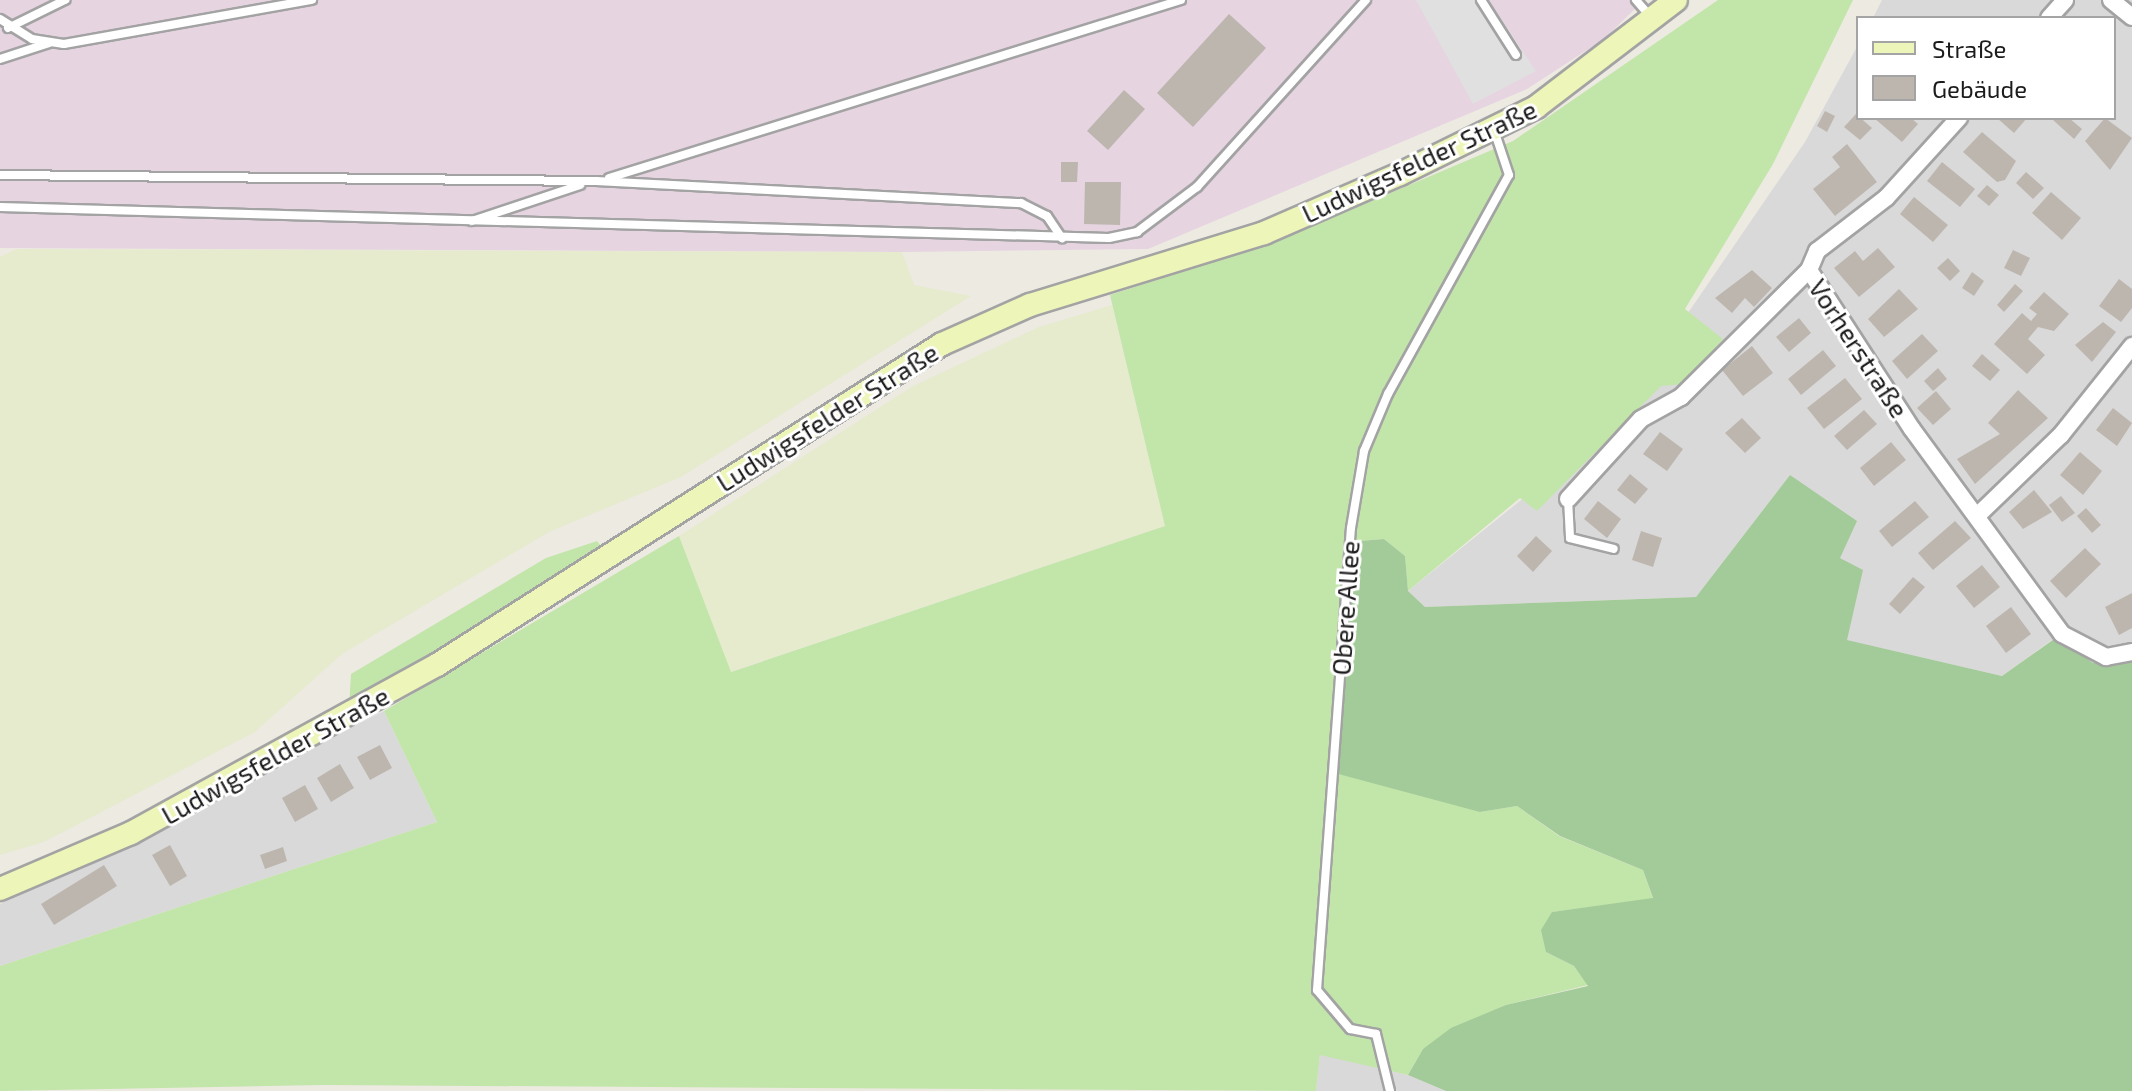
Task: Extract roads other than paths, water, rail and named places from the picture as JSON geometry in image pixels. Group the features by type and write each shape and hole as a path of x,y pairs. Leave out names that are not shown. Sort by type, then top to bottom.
{"street":[{"name":"Ludwigsfelder Straße","path":"0,889 131,833 384,696 942,344 1030,305 1264,233 1494,129 1577,81 1676,0"},
{"path":"2051,16 2065,0"},
{"path":"2111,0 2132,17"},
{"path":"1809,270 1817,251 1887,197 1957,120"},
{"name":"Vorherstraße","path":"1568,499 1641,419 1681,397 1809,270 1977,516 2062,634 2106,657 2132,652"},
{"path":"1977,516 2061,435 2132,346"}],"lane":[{"path":"8,28 65,0"},
{"path":"0,59 51,42 312,0"},
{"path":"463,224 1181,0"},
{"path":"0,207 463,224 1062,238 1137,232 1197,187 1366,0"},
{"path":"1481,0 1516,55"},
{"path":"1636,0 1653,20"},
{"path":"0,19 8,28 51,42"},
{"name":"Obere Allee","path":"1390,1091 1376,1034 1350,1029 1317,990 1351,528 1364,451 1388,394 1509,175 1494,129"},
{"path":"0,175 596,181 1021,203 1047,216 1062,238"},
{"path":"1568,499 1570,538 1614,549"}]}
